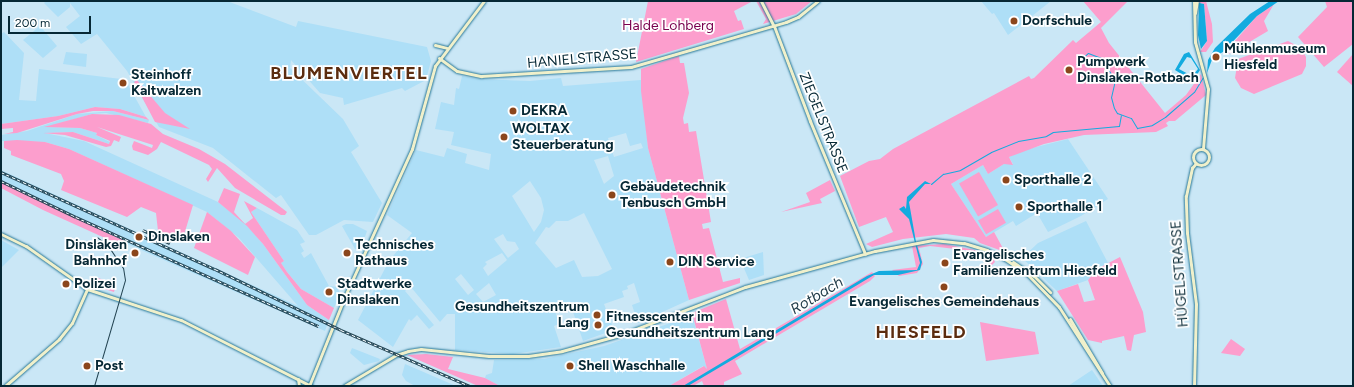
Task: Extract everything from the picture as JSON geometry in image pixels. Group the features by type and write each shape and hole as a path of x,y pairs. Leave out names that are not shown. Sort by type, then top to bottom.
{"main road":[{"path":"1,234 26,246 87,289 182,320 309,386 345,296 412,149 439,58 484,1"},
{"name":"ZIEGELSTRASSE","path":"761,1 774,26 810,121 865,254"},
{"name":"HANIELSTRASSE","path":"439,58 457,71 481,76 616,68 653,62 743,33 774,26 798,17 818,1"},
{"path":"1195,1 1195,42 1206,77 1208,100 1203,149"},
{"path":"435,45 447,48"},
{"path":"1203,149 1208,152 1209,160 1203,164 1196,163 1194,153 1203,149"},
{"name":"HÜGELSTRASSE","path":"1194,386 1196,309 1187,233 1186,196 1192,168 1196,163"},
{"path":"344,386 396,355 415,350 489,356 528,356 587,345 738,289 865,254 919,241 964,243 987,250 1009,261 1053,298 1110,386"},
{"path":"5,386 59,339 72,323 87,289"},
{"path":"298,379 299,386"}],"shaded area":[{"path":"46,1 227,1 296,27 298,21 427,47 431,61 426,80 405,91 402,88 344,105 343,98 320,93 291,60 290,68 343,119 359,146 351,152 382,203 373,222 344,220 316,235 309,235 281,195 276,198 213,148 159,127 127,71 97,34 81,44 66,27 80,16 70,3 70,7 58,17 44,3"},
{"name":"Dorfschule","path":"981,1 1051,1 1008,35 994,13 992,14"},
{"path":"40,26 57,46 43,58 23,40"},
{"path":"4,32 24,53 19,100 36,101 39,69 121,79 127,83 146,117 120,109 95,107 58,116 1,124 1,34"},
{"path":"66,52 87,54 86,67 63,64"},
{"path":"462,76 478,79 530,81 561,78 563,86 641,80 648,148 689,300 638,323 632,305 640,302 634,283 627,286 628,289 622,291 624,297 604,304 614,330 583,341 571,306 555,311 559,324 554,326 561,347 513,354 455,350 455,314 447,314 440,322 410,286 405,291 434,325 429,329 417,315 411,321 409,319 393,347 358,320 389,261 412,233 387,215 416,150 444,157 447,148 467,154 465,163 489,170 491,154 451,145 454,132 435,129 441,102 454,105 456,88 459,89","holes":["626,133 630,146 641,143 643,148 614,157 608,138","608,156 614,176 604,184 594,160","530,181 541,198 544,210 541,222 534,232 512,196","584,213 612,269 598,276 582,277 574,260 556,268 535,243 546,227 549,228 556,221 568,221","503,234 507,241 515,242 519,249 508,258 494,239","502,253 507,260 488,276 483,268 487,264 485,262","461,274 474,290 468,295 455,279","489,283 496,295 483,302 476,294"]},
{"path":"113,111 149,120 148,123 106,113 92,114 47,127 80,128 97,133 96,135 110,142 109,144 73,132 45,133 84,141 218,202 247,225 263,244 307,305 329,320 325,331 116,239 1,182 1,170 298,306 239,238 207,212 69,149 45,142 1,141 1,135 27,131 77,114"},
{"path":"1068,139 1108,199 1081,216 1048,232 1037,213 1016,226 1013,221 986,237 951,184 983,165 988,174 1004,164 1013,164 1009,157 1020,151"},
{"path":"257,208 297,230 305,242 300,244 304,251 301,253 304,258 311,253 329,286 337,287 340,293 334,308 301,289 287,272 281,263 284,261 251,212"},
{"path":"1086,221 1108,263 1097,269 1088,280 1057,291 1022,258 1038,243"},
{"path":"346,224 353,224 367,231 360,251 355,249 342,226"},
{"path":"1,240 19,250 1,268"},
{"path":"763,252 764,275 749,280 740,259"},
{"path":"691,311 707,369 703,366 669,386 500,386 485,378 486,375 492,373 494,360 544,359 604,346 679,320 678,316"},
{"path":"352,348 380,359 379,361 364,365 350,353"},
{"path":"405,364 456,386 415,386 406,381 402,375"},
{"path":"1092,370 1103,386 1068,386"}],"green space":[{"name":"Halde Lohberg","path":"648,1 753,1 734,11 738,21 741,20 744,29 636,62"},
{"path":"756,1 812,1 796,14 763,24 766,19"},
{"path":"1083,1 1128,1 1101,28 1109,43 1165,113 1186,95 1201,74 1206,95 1175,121 1169,121 1166,123 1168,126 1156,132 1084,135 1044,144 1009,157 1013,165 1004,164 988,174 983,165 951,184 986,237 994,232 1005,252 980,243 974,238 946,234 903,239 872,247 866,244 893,232 886,217 859,227 840,176 869,161 880,159 893,149 1029,76 1031,79 1034,78 1073,40 1076,43 1101,22"},
{"path":"1199,1 1206,1 1212,24 1213,42 1206,52 1200,52 1207,41 1204,4 1199,3"},
{"path":"1325,1 1353,1 1353,44 1324,67 1298,37 1327,7"},
{"path":"1274,4 1264,21 1268,31 1229,54 1226,51 1257,16"},
{"path":"1288,41 1301,48 1306,57 1306,66 1302,74 1254,94 1241,88 1235,78 1238,59"},
{"path":"1353,54 1353,86 1337,72"},
{"path":"679,56 680,63 684,63 689,93 683,118 684,124 688,123 689,132 696,131 711,222 702,224 703,229 709,228 723,282 740,278 740,283 689,300 648,148 641,91 641,69"},
{"path":"137,80 165,113 190,129 155,122 134,82"},
{"path":"95,107 120,109 146,117 149,120 113,111 93,111 77,114 17,133 4,134 13,132 13,128 1,129 1,124 58,116"},
{"path":"92,114 119,115 151,124 163,134 199,149 225,164 287,212 285,215 281,215 235,188 217,168 208,182 206,179 212,169 209,165 161,142 157,149 148,155 133,150 132,146 134,141 152,148 153,145 97,127 121,137 119,142 114,140 111,146 106,147 65,135 43,133 73,132 109,144 110,141 96,135 97,133 80,128 44,127"},
{"path":"17,140 45,142 69,149 193,205 184,235 177,240 158,231 156,213 141,207 127,217 61,190 64,181 61,174 11,155 11,151 4,148 4,141"},
{"path":"979,172 998,205 978,216 959,184"},
{"path":"830,180 835,191 820,199 822,203 781,212 810,202 806,193"},
{"path":"1,182 127,242 126,244 118,240 116,243 43,210 1,188"},
{"path":"224,188 240,194 234,212 245,224 253,218 244,201 257,208 251,212 284,261 281,263 287,272 301,289 334,308 329,320 307,305 263,244 247,226 218,202"},
{"path":"998,209 1006,223 986,234 978,220"},
{"path":"207,212 231,231 255,257 248,275 194,248"},
{"path":"944,244 975,250 992,256 995,262 987,270 983,267 986,265 980,255 971,257 972,251 930,246 919,248 923,264 917,273 899,276 892,270 916,267 912,246"},
{"path":"1120,257 1143,312 1146,332 1134,335 1131,351 1127,350 1124,336 1102,341 1102,343 1088,340 1057,291 1078,284 1084,302 1095,300 1088,280 1097,269"},
{"path":"872,272 875,276 870,281 735,361 742,374 724,382 724,386 704,386 702,381 693,386 669,386 704,366 707,369 692,313 726,299 740,349"},
{"path":"98,278 116,284 114,292 92,285"},
{"path":"980,322 1035,332 1039,354 986,361"},
{"path":"1231,339 1245,349 1240,356 1221,353"},
{"path":"426,354 453,357 448,369 485,378 500,386 478,386 407,355"}],"water":[{"path":"1270,1 1279,1 1257,16 1223,52 1213,57 1207,73 1208,60 1215,48 1250,14"},
{"path":"1199,3 1204,4 1207,41 1201,49 1198,35"},
{"path":"1189,52 1200,70 1193,81 1175,70 1184,54","holes":["1187,57 1191,58 1198,69 1192,76 1179,69"]},
{"path":"925,181 931,184 925,184 909,202 916,242 922,262 920,270 898,275 874,275 688,386 683,386 867,276 879,271 917,270 920,263 909,219 899,209 904,206 906,209 907,197"}],"waterway":[{"name":"Rotbach","path":"1076,64 1088,53 1101,58 1115,80 1111,97 1114,108 1117,113 1131,118 1137,128 1152,125 1165,117 1194,92 1203,77"},
{"path":"931,184 943,174 960,170 991,152 1018,141 1046,136 1053,132 1119,126 1121,115"}],"tram line":[{"path":"94,386 125,280 123,268 108,246 97,237"}],"railway":[{"path":"1,172 215,269 341,330 470,386"},
{"path":"1,181 76,217 319,326"},
{"path":"143,230 170,243"}],"place":[{"name":"Dorfschule","path":"1014,21"},
{"name":"Mühlenmuseum Hiesfeld","path":"1216,57"},
{"name":"Pumpwerk Dinslaken-Rotbach","path":"1069,70"},
{"name":"Steinhoff Kaltwalzen","path":"123,83"},
{"name":"DEKRA","path":"513,111"},
{"name":"WOLTAX Steuerberatung","path":"504,137"},
{"name":"Sporthalle 2","path":"1006,180"},
{"name":"Gebäudetechnik Tenbusch GmbH","path":"612,195"},
{"name":"Sporthalle 1","path":"1019,207"},
{"name":"Dinslaken","path":"139,237"},
{"name":"Dinslaken Bahnhof","path":"135,253"},
{"name":"Technisches Rathaus","path":"347,253"},
{"name":"DIN Service","path":"670,262"},
{"name":"Evangelisches Familienzentrum Hiesfeld","path":"945,263"},
{"name":"Polizei","path":"66,284"},
{"name":"Evangelisches Gemeindehaus","path":"944,287"},
{"name":"Stadtwerke Dinslaken","path":"329,292"},
{"name":"Gesundheitszentrum Lang","path":"597,315"},
{"name":"Fitnesscenter im Gesundheitszentrum Lang","path":"598,325"},
{"name":"Post","path":"87,366"},
{"name":"Shell Waschhalle","path":"570,366"}],"district":[{"name":"BLUMENVIERTEL","path":"349,73"},
{"name":"HIESFELD","path":"921,332"}]}
